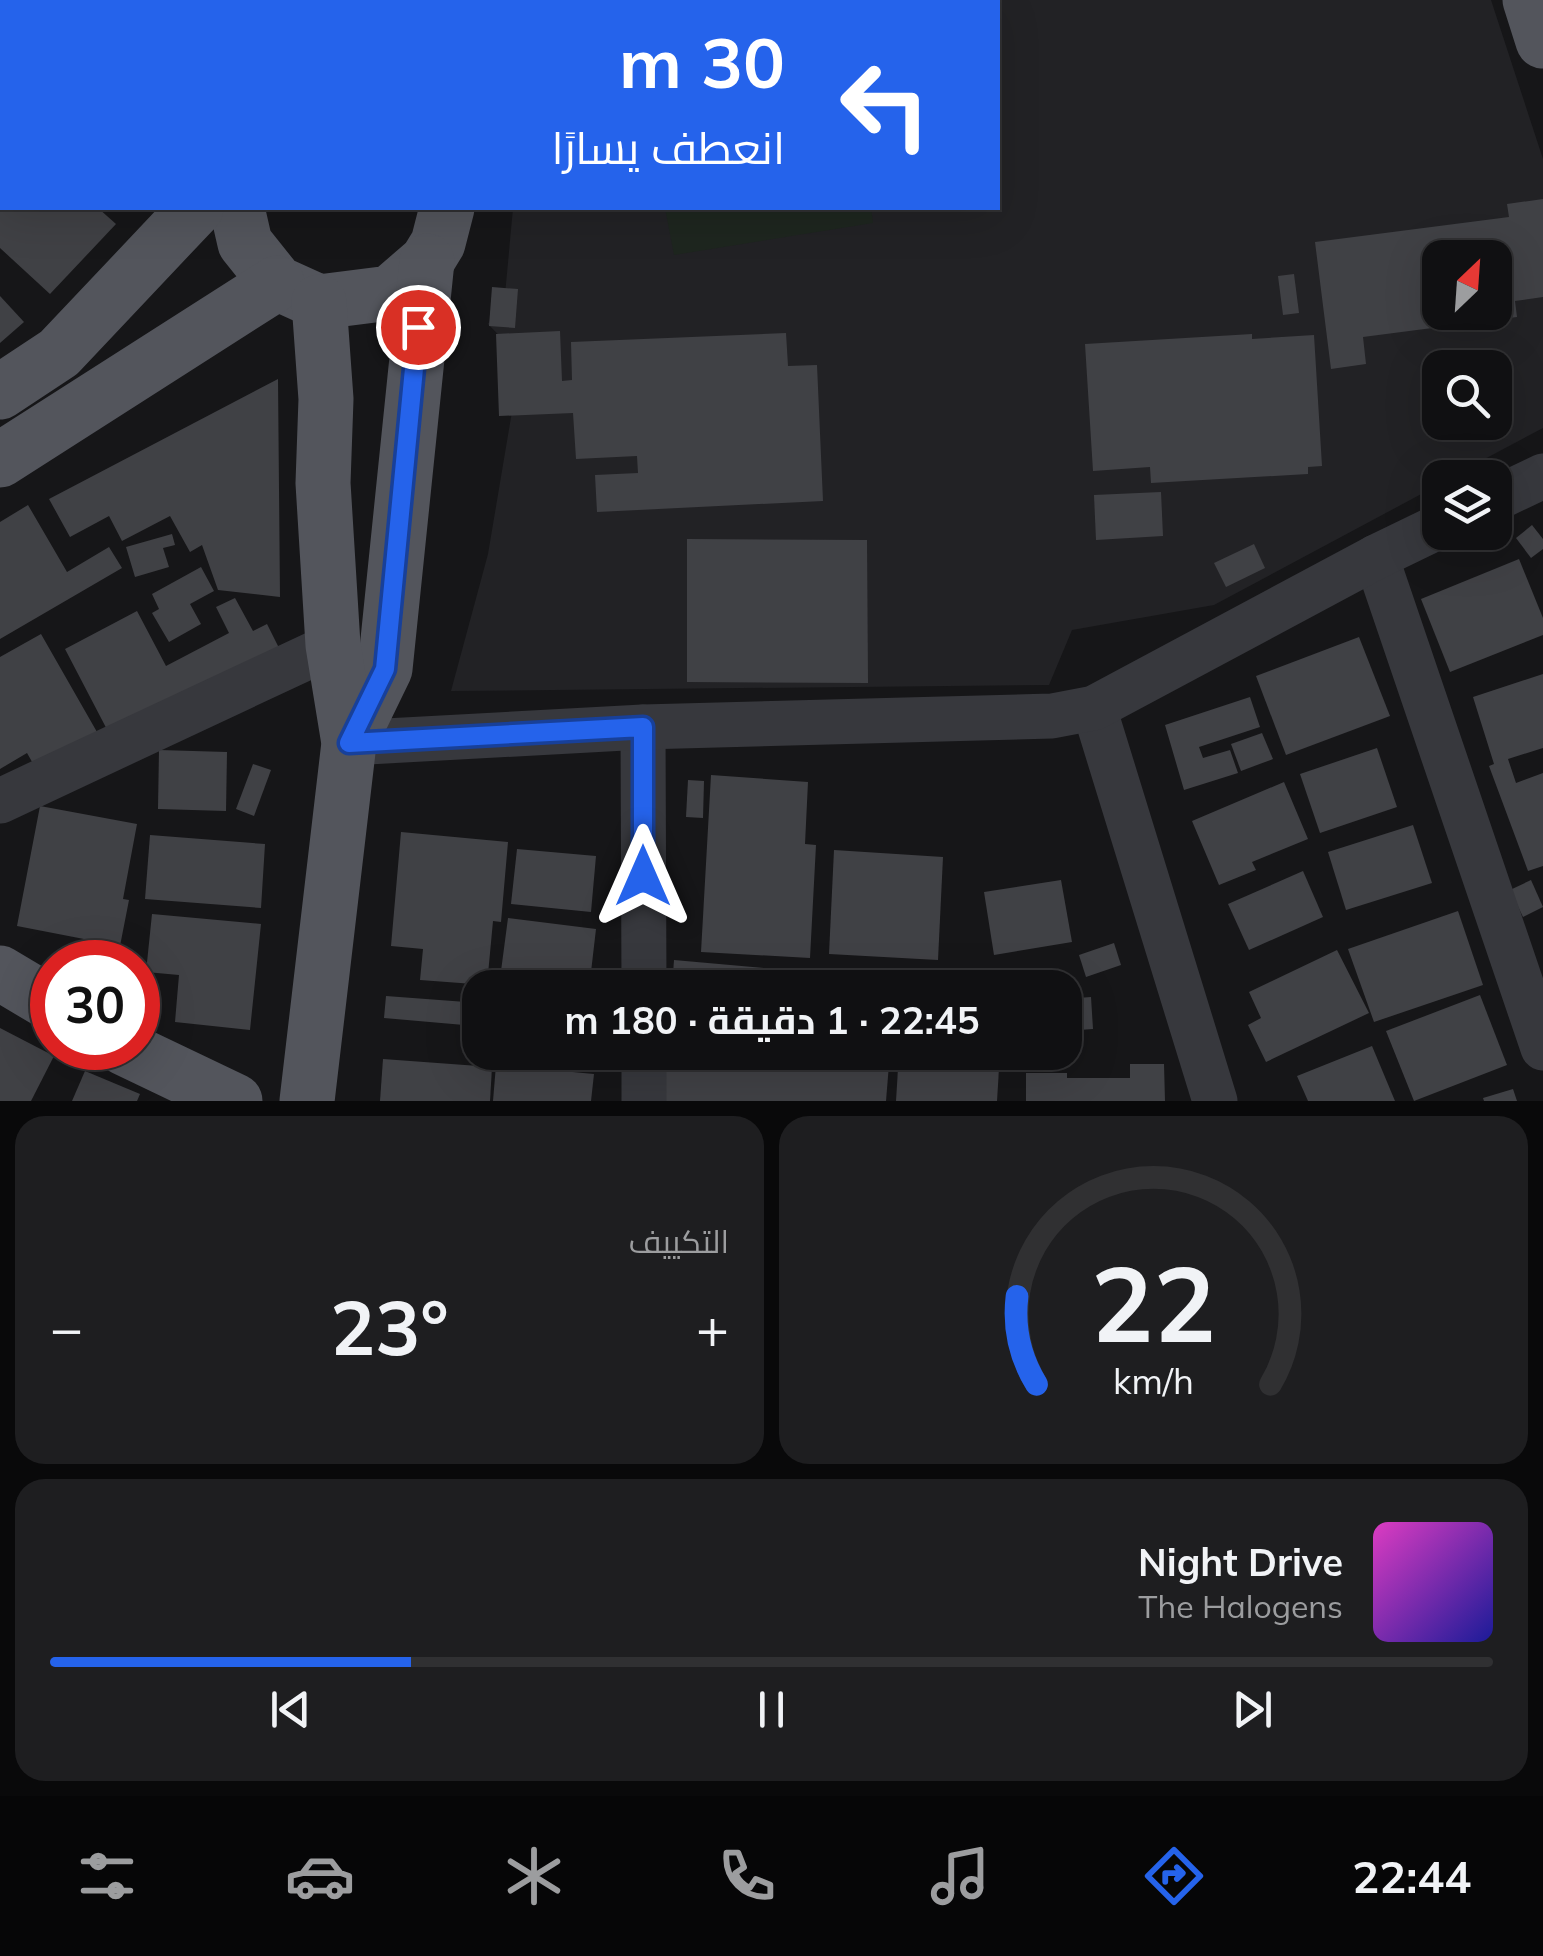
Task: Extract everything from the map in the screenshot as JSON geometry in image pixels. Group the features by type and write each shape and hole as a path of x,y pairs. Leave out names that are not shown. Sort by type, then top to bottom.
{"main road":[{"path":"1530,0 1543,41"},
{"path":"0,392 59,353 194,210"},
{"path":"237,210 245,243 298,292 326,399 323,483 332,645 349,743 307,1101"},
{"path":"0,460 298,292 390,293 427,261 438,243 446,210"},
{"path":"349,743 385,669 427,261"},
{"path":"0,973 30,991"},
{"path":"160,1065 235,1101"}],"street":[{"path":"1512,492 1543,476"},
{"path":"349,743 643,727 1052,716 1094,708 1422,535"},
{"path":"1376,557 1543,1048"},
{"path":"0,801 332,645"},
{"path":"1094,708 1215,1101"},
{"path":"643,727 644,970"},
{"path":"644,1070 644,1101"}],"shaded area":[{"path":"1000,0 1491,0 1543,159 1543,428 1483,460 1422,460 1422,494 1214,605 1072,630 1049,685 451,691 488,554 521,358 488,324 505,295 513,210 1000,210"},
{"path":"665,210 871,210 873,223 674,255"}],"building":[{"path":"1543,199 1543,297 1515,301 1517,317 1512,318 1512,240 1422,240 1422,329 1363,337 1366,364 1331,369 1315,242 1509,217 1507,204"},
{"path":"0,210 100,210 116,224 50,294 0,248"},
{"path":"1294,274 1299,313 1283,315 1278,276"},
{"path":"492,287 518,289 515,328 489,326"},
{"path":"0,296 24,322 0,343"},
{"path":"560,331 562,381 572,380 571,342 786,333 788,366 817,365 823,501 597,512 595,475 638,473 637,456 576,459 573,413 499,416 496,334"},
{"path":"1252,334 1252,339 1314,335 1322,466 1308,467 1308,474 1151,483 1150,467 1093,471 1085,344"},
{"path":"278,379 280,597 218,590 202,545 190,552 170,516 122,541 109,516 70,537 49,499"},
{"path":"1161,492 1163,536 1096,540 1094,495"},
{"path":"28,505 67,572 109,547 122,568 0,639 0,522"},
{"path":"1532,525 1543,539 1543,549 1531,558 1516,538"},
{"path":"172,534 175,545 163,548 169,567 135,577 126,547"},
{"path":"687,539 867,540 868,683 687,682"},
{"path":"1254,544 1265,568 1226,587 1214,563"},
{"path":"1519,559 1543,618 1543,635 1450,672 1421,599"},
{"path":"201,567 214,591 190,604 201,624 169,642 152,613 159,609 152,594"},
{"path":"235,598 253,631 267,624 282,654 113,741 65,649 137,611 166,666 229,633 216,607"},
{"path":"41,634 101,739 39,774 27,753 0,769 0,657"},
{"path":"1359,637 1390,716 1286,755 1256,676"},
{"path":"1543,674 1543,748 1508,759 1516,783 1543,773 1543,866 1528,871 1489,766 1494,764 1473,697"},
{"path":"1250,697 1260,727 1199,747 1203,758 1230,750 1238,773 1184,790 1165,725"},
{"path":"1262,733 1273,759 1241,771 1231,744"},
{"path":"1377,748 1397,807 1320,833 1300,774"},
{"path":"159,750 227,752 226,811 158,809"},
{"path":"253,764 271,770 254,816 236,809"},
{"path":"711,775 808,782 805,844 816,845 810,958 701,952"},
{"path":"688,780 704,781 703,818 686,817"},
{"path":"1284,782 1308,839 1252,862 1256,870 1219,885 1192,821"},
{"path":"40,806 137,824 123,899 129,900 121,940 89,940 17,926"},
{"path":"1413,825 1432,883 1346,910 1328,852"},
{"path":"401,832 508,842 501,922 493,921 488,970 462,970 462,983 420,980 423,949 391,946"},
{"path":"150,835 265,844 261,908 145,899"},
{"path":"517,849 596,856 591,912 511,904"},
{"path":"834,850 943,857 938,960 829,954"},
{"path":"1303,871 1323,917 1249,950 1228,904"},
{"path":"1061,880 1072,942 994,955 984,892"},
{"path":"1531,880 1543,907 1523,917 1510,890"},
{"path":"1458,911 1483,985 1374,1022 1348,949"},
{"path":"152,914 261,924 250,1030 175,1022 179,975 160,973 160,940 149,940"},
{"path":"508,918 596,929 591,970 501,970"},
{"path":"1114,943 1121,965 1086,977 1079,955"},
{"path":"1337,950 1369,1013 1266,1062 1248,1025 1261,1018 1249,992"},
{"path":"674,960 785,970 673,970"},
{"path":"1480,995 1507,1065 1414,1101 1386,1031"},
{"path":"386,996 462,1002 462,1025 384,1018"},
{"path":"1091,997 1093,1029 1082,1030 1082,998"},
{"path":"0,1028 30,1044 30,1070 47,1070 31,1101 0,1101"},
{"path":"1372,1046 1395,1101 1308,1101 1297,1076"},
{"path":"383,1059 492,1070 490,1101 380,1101"},
{"path":"1130,1064 1164,1064 1165,1101 1026,1101 1026,1073 1067,1073 1067,1078 1130,1078"},
{"path":"496,1070 594,1074 591,1101 493,1101"},
{"path":"666,1070 889,1070 886,1101 663,1101"},
{"path":"898,1070 999,1070 997,1101 896,1101"},
{"path":"85,1071 140,1094 137,1101 72,1101"},
{"path":"1513,1089 1517,1101 1484,1101 1483,1098"}],"route":[{"path":"418,327 385,669 349,743 643,727 643,876"}]}
